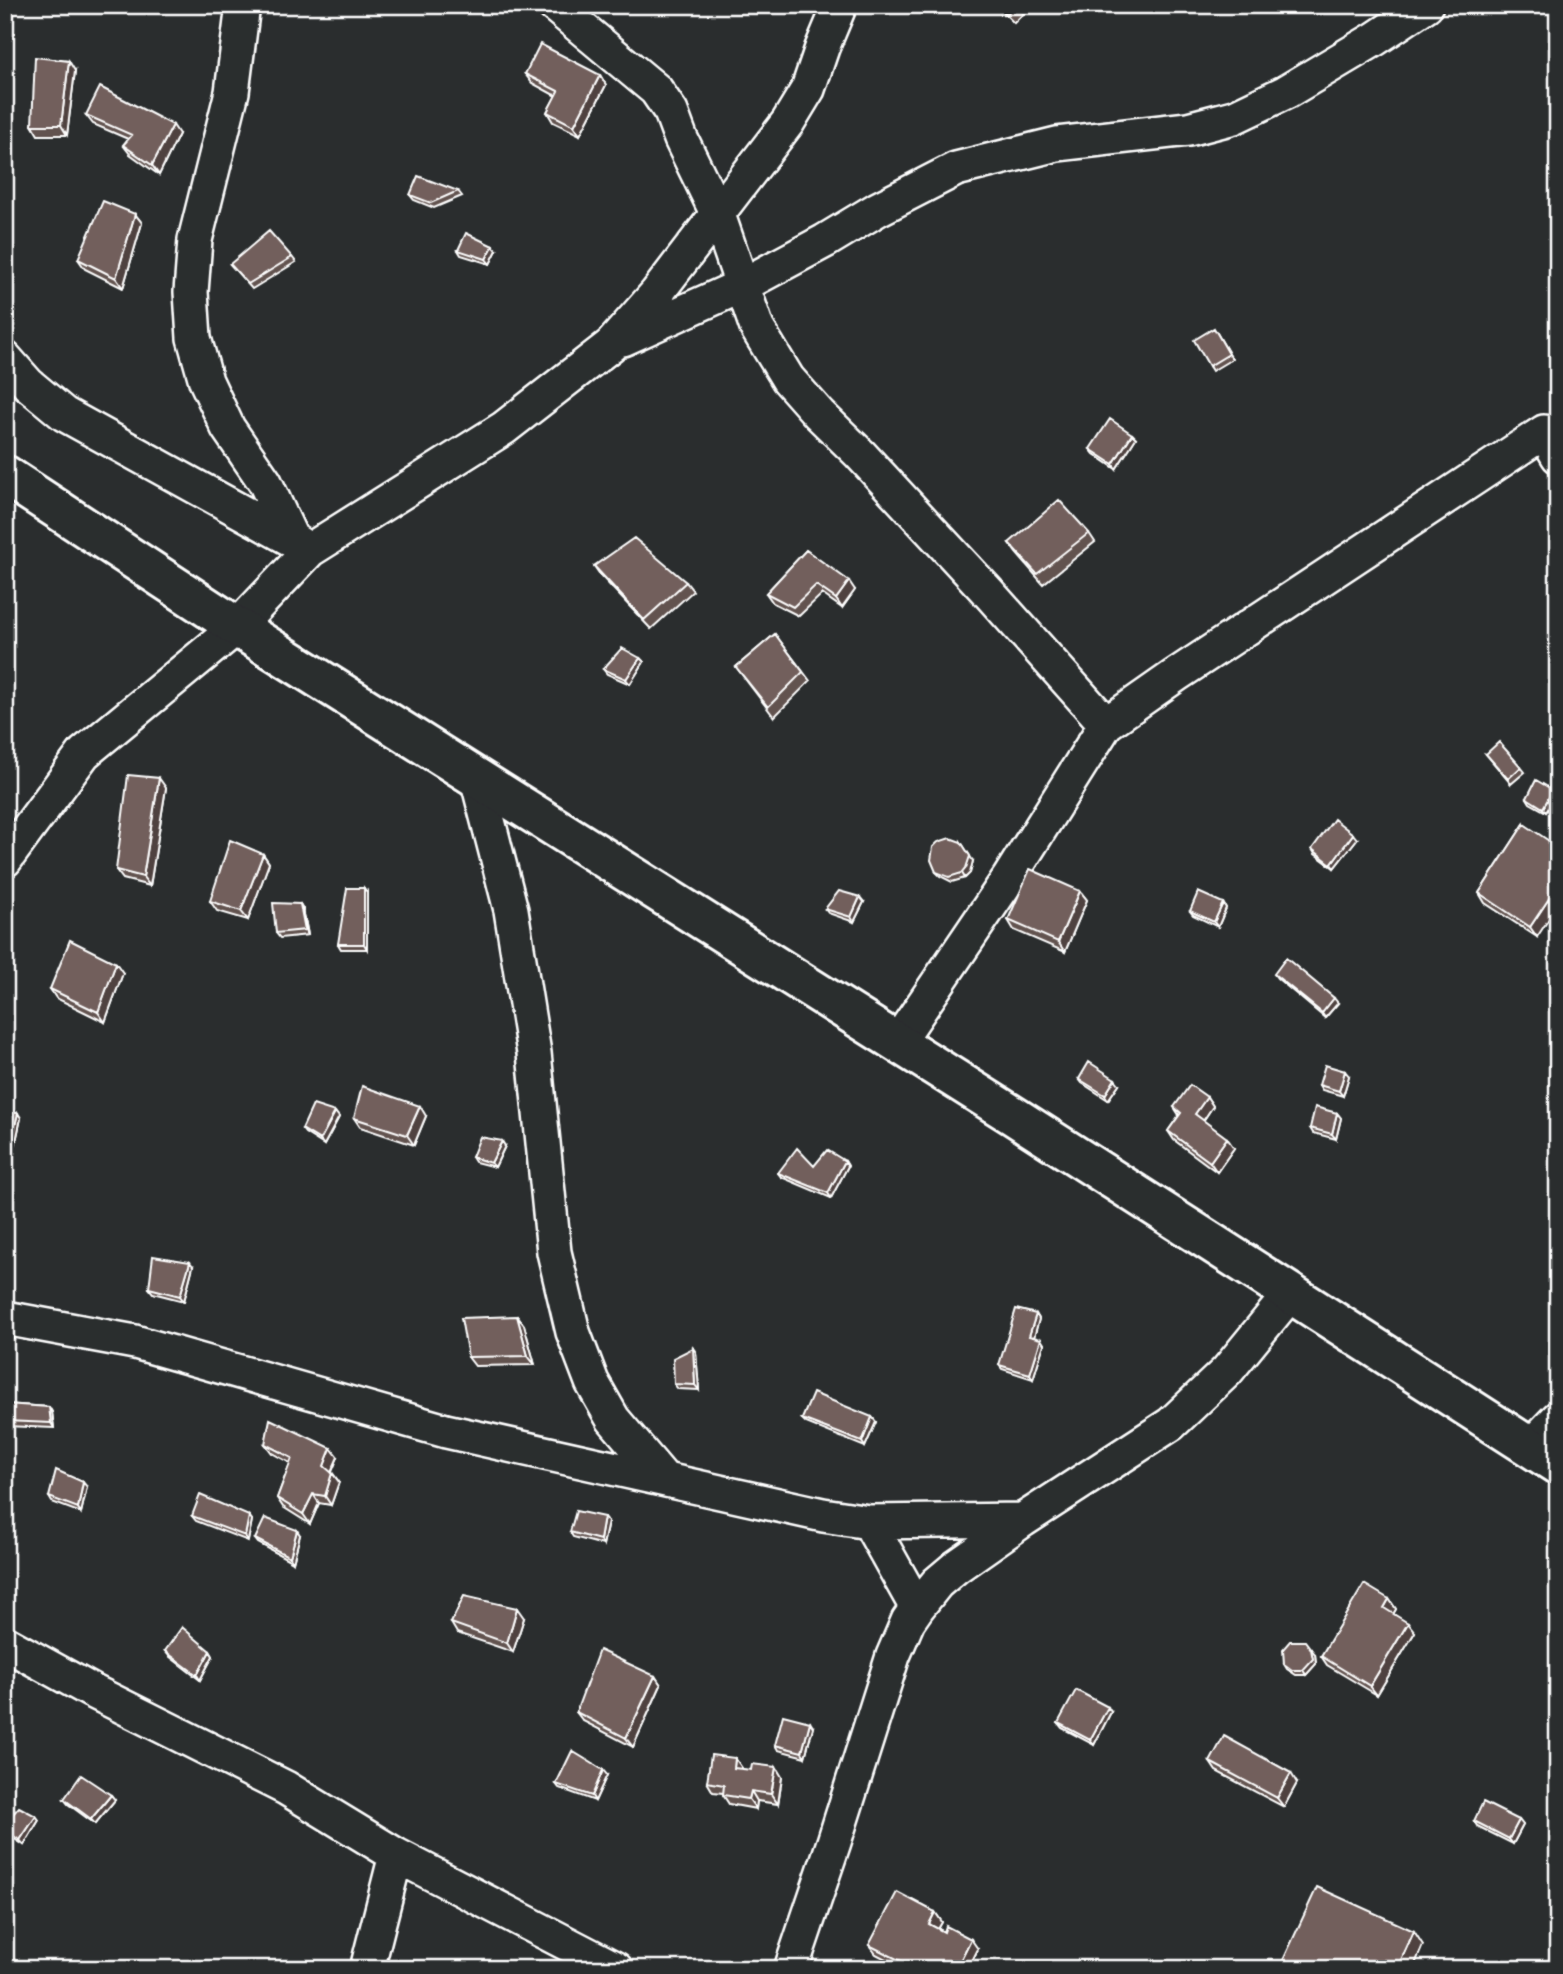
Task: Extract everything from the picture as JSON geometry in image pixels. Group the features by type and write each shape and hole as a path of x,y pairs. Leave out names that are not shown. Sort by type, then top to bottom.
{"street":[{"path":"243,5 232,92 195,240 191,292 194,338 206,381 228,428 265,482 301,545"},
{"path":"554,5 656,90 671,112 681,139 718,215 757,328 788,379 988,592 1106,724"},
{"path":"5,860 84,753 237,627 301,545 504,428 611,345 656,294 788,122 808,89 840,5"},
{"path":"611,345 741,286 878,209 956,169 1057,144 1188,130 1234,117 1286,92 1426,5"},
{"path":"5,358 28,384 64,414 301,545"},
{"path":"897,1043 1010,878 1106,724 1199,660 1553,436"},
{"path":"5,475 237,627 897,1043 1544,1456 1558,1418"},
{"path":"477,778 511,910 534,1053 554,1252 573,1332 592,1382 613,1419 664,1479"},
{"path":"791,1969 893,1656 908,1621 917,1608 937,1583 956,1567 1188,1410 1227,1371 1290,1294"},
{"path":"5,1318 135,1342 446,1431 824,1515 869,1522 1023,1520"},
{"path":"869,1522 917,1608"},
{"path":"5,1643 92,1691 286,1788 396,1855 616,1969"},
{"path":"367,1969 396,1855"}],"building":[{"path":"999,5 1015,5 1007,14"},
{"path":"540,44 600,75 574,126 547,112 558,91 525,74"},
{"path":"35,57 69,61 61,125 32,125"},
{"path":"100,87 173,125 152,165 123,145 132,135 86,115"},
{"path":"418,176 458,191 431,203 410,195"},
{"path":"103,201 135,214 116,278 78,259"},
{"path":"269,231 292,257 248,284 230,264"},
{"path":"466,233 493,246 486,259 458,250"},
{"path":"1214,328 1229,354 1209,366 1194,340"},
{"path":"1110,419 1132,434 1113,464 1090,449"},
{"path":"1059,500 1089,533 1037,574 1009,543"},
{"path":"634,538 686,582 644,620 594,566"},
{"path":"806,550 849,581 836,599 816,585 793,607 766,593"},
{"path":"775,634 803,672 768,707 736,667"},
{"path":"622,648 640,658 626,679 603,669"},
{"path":"1499,742 1521,767 1508,779 1486,754"},
{"path":"128,775 159,778 143,877 116,870"},
{"path":"1536,780 1553,790 1543,808 1527,798"},
{"path":"1334,819 1353,834 1331,864 1312,849"},
{"path":"1524,824 1558,847 1558,885 1530,927 1479,893"},
{"path":"950,838 961,842 970,856 962,873 949,877 936,872 931,860 933,847"},
{"path":"230,840 263,854 241,911 210,901"},
{"path":"1030,869 1080,891 1058,942 1008,920"},
{"path":"347,888 364,888 364,944 338,944"},
{"path":"839,891 860,897 851,917 825,909"},
{"path":"1198,892 1223,903 1214,922 1190,911"},
{"path":"273,903 300,904 305,930 276,933"},
{"path":"70,940 116,963 98,1012 50,989"},
{"path":"1286,958 1334,998 1322,1013 1274,974"},
{"path":"1089,1062 1115,1079 1105,1095 1079,1079"},
{"path":"1325,1065 1345,1071 1339,1091 1319,1085"},
{"path":"1190,1085 1207,1097 1195,1114 1227,1138 1210,1162 1168,1131 1181,1113 1174,1107"},
{"path":"362,1086 420,1106 407,1135 354,1118"},
{"path":"313,1105 335,1112 320,1140 302,1129"},
{"path":"1315,1107 1337,1113 1332,1134 1310,1128"},
{"path":"5,1112 18,1113 9,1150 5,1149"},
{"path":"480,1137 502,1141 491,1163 472,1157"},
{"path":"797,1148 814,1166 827,1150 845,1161 828,1193 778,1173"},
{"path":"153,1256 190,1262 180,1296 149,1288"},
{"path":"1016,1309 1036,1314 1029,1336 1041,1339 1030,1374 999,1365"},
{"path":"517,1316 528,1356 468,1357 461,1318"},
{"path":"693,1348 695,1385 674,1384 673,1358"},
{"path":"813,1393 872,1417 862,1442 802,1419"},
{"path":"5,1404 49,1407 51,1423 5,1421"},
{"path":"270,1419 331,1448 324,1466 332,1473 325,1496 313,1494 303,1514 277,1498 292,1458 265,1444"},
{"path":"56,1470 83,1482 78,1508 49,1497"},
{"path":"200,1495 249,1516 245,1536 192,1516"},
{"path":"576,1511 604,1517 600,1540 570,1532"},
{"path":"265,1518 297,1530 290,1557 255,1539"},
{"path":"1364,1584 1389,1599 1384,1608 1408,1623 1370,1686 1321,1656"},
{"path":"464,1596 517,1608 507,1643 451,1623"},
{"path":"182,1627 210,1651 197,1675 165,1651"},
{"path":"1290,1641 1305,1641 1311,1649 1313,1659 1303,1670 1292,1670 1284,1664 1283,1649"},
{"path":"599,1650 655,1676 626,1738 576,1712"},
{"path":"1076,1690 1108,1707 1090,1740 1058,1723"},
{"path":"783,1715 810,1722 802,1752 775,1745"},
{"path":"1224,1736 1291,1773 1277,1798 1210,1762"},
{"path":"572,1751 603,1770 592,1796 556,1784"},
{"path":"711,1755 735,1758 734,1768 751,1770 752,1764 776,1767 771,1794 751,1791 749,1799 723,1795 724,1785 707,1782"},
{"path":"81,1775 111,1795 91,1819 64,1799"},
{"path":"1483,1802 1519,1820 1509,1839 1474,1821"},
{"path":"19,1807 36,1816 20,1840 5,1831 5,1823"},
{"path":"1317,1887 1414,1931 1397,1969 1279,1969"},
{"path":"897,1892 935,1912 929,1924 944,1932 946,1926 971,1939 956,1969 910,1969 911,1966 869,1945"}]}
